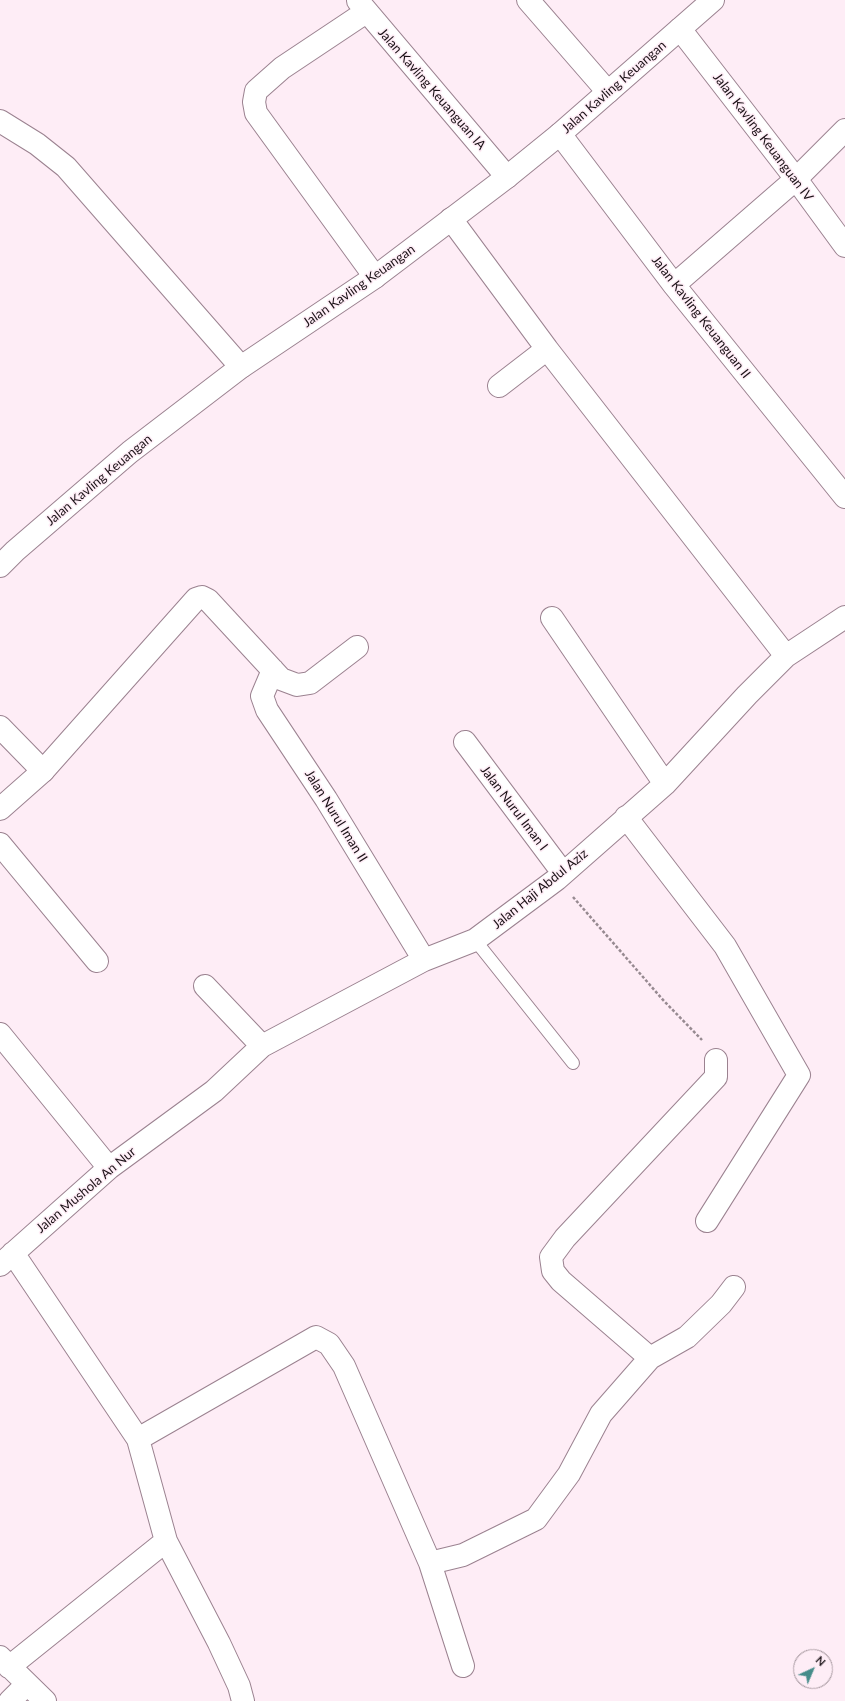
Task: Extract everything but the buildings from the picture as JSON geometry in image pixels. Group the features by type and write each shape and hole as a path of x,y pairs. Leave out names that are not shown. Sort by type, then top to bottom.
{"street":[{"path":"528,0 608,92"},
{"name":"Jalan Kavling Keuangan","path":"0,566 15,551 130,452 241,367 375,277 507,177 560,134 680,29 703,3"},
{"path":"361,6 282,68 256,91 254,102 256,113 375,277"},
{"name":"Jalan Kavling Keuanguan IA","path":"361,6 507,177"},
{"name":"Jalan Kavling Keuanguan IV","path":"680,29 796,179 845,246"},
{"path":"0,121 37,144 66,168 241,367"},
{"path":"674,285 796,179 845,130"},
{"name":"Jalan Kavling Keuanguan II","path":"560,134 674,285 845,497"},
{"path":"451,219 547,349 786,656"},
{"path":"499,386 547,349"},
{"path":"0,809 43,771 196,599 202,598 208,600 281,679 297,685 310,683 357,647"},
{"name":"Jalan Haji Abdul Aziz","path":"214,1091 262,1046 424,960 475,940 560,876 665,784 747,695 786,656 845,616"},
{"path":"552,618 665,784"},
{"name":"Jalan Nurul Iman II","path":"273,670 262,696 267,710 326,799 424,960"},
{"path":"0,727 43,771"},
{"name":"Jalan Nurul Iman I","path":"465,742 560,876"},
{"path":"626,817 725,946 799,1075 707,1221"},
{"path":"0,844 97,961"},
{"path":"205,986 262,1046"},
{"path":"0,1034 109,1168"},
{"path":"650,1358 560,1281 553,1271 551,1257 565,1238 716,1077 716,1060"},
{"name":"Jalan Mushola An Nur","path":"6,1259 109,1168 214,1091"},
{"path":"6,1259 138,1439 166,1541 219,1643 239,1686 243,1701"},
{"path":"430,1563 463,1555 536,1519 569,1474 600,1414 650,1358 687,1337 721,1304 734,1287"},
{"path":"138,1439 316,1337 329,1344 344,1366 430,1563 463,1666"},
{"path":"45,1701 5,1662 166,1541"},
{"path":"10,1701 27,1684"}],"lane":[{"path":"475,940 573,1063"}],"path":[{"path":"560,876 664,1001 702,1041 716,1060"}]}
